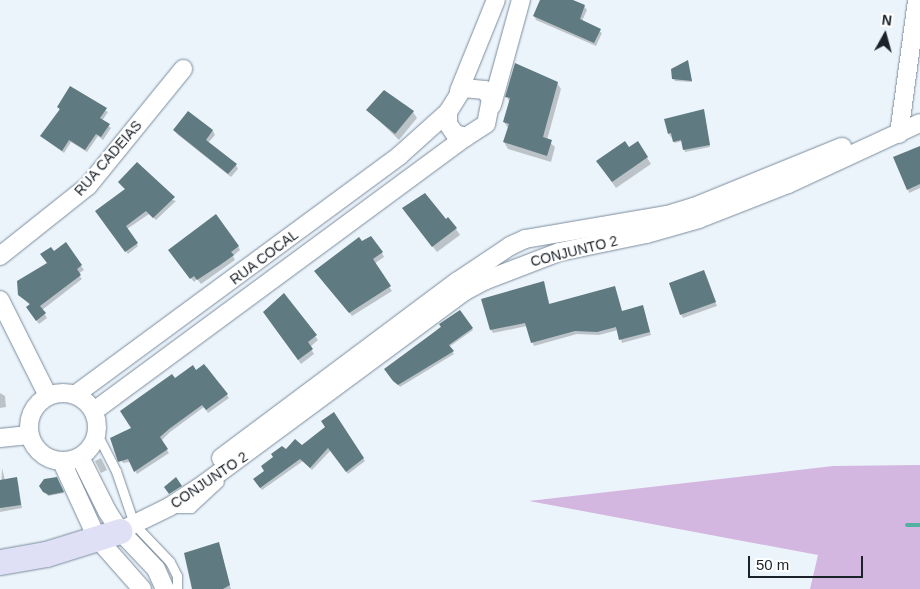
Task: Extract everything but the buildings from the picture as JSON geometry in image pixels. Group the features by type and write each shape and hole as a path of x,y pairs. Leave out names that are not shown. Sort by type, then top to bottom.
{"street":[{"path":"496,0 459,91 448,112 448,124 456,134 466,137 483,128 492,105 521,0"},
{"path":"899,129 916,0"},
{"name":"RUA CADEIAS","path":"0,256 88,186 183,68"},
{"path":"459,91 477,87 485,90 492,105"},
{"name":"RUA COCAL","path":"76,395 399,156 448,112"},
{"name":"CONJUNTO 2","path":"127,528 166,509 525,239 667,215 697,213 899,129 920,118"},
{"name":"CONJUNTO 2","path":"899,129 920,123"},
{"name":"RUA COCAL","path":"94,411 466,137"},
{"path":"0,300 48,396"},
{"path":"62,392 76,395 94,411 97,434 91,448 80,458 62,462 48,459 35,449 29,435 29,420 35,405 48,396 62,392"},
{"path":"0,438 29,435"},
{"path":"80,458 156,569 166,589"},
{"path":"62,462 96,538 120,562 142,589"},
{"path":"0,562 46,554 127,528"},
{"path":"120,562 140,573 155,589"}],"lane":[{"path":"97,434 116,471 127,528 170,562 177,576 177,589"}],"shaded area":[{"path":"920,465 920,589 810,589 818,555 529,501 833,466"}],"waterway":[{"path":"907,525 920,525"}]}
